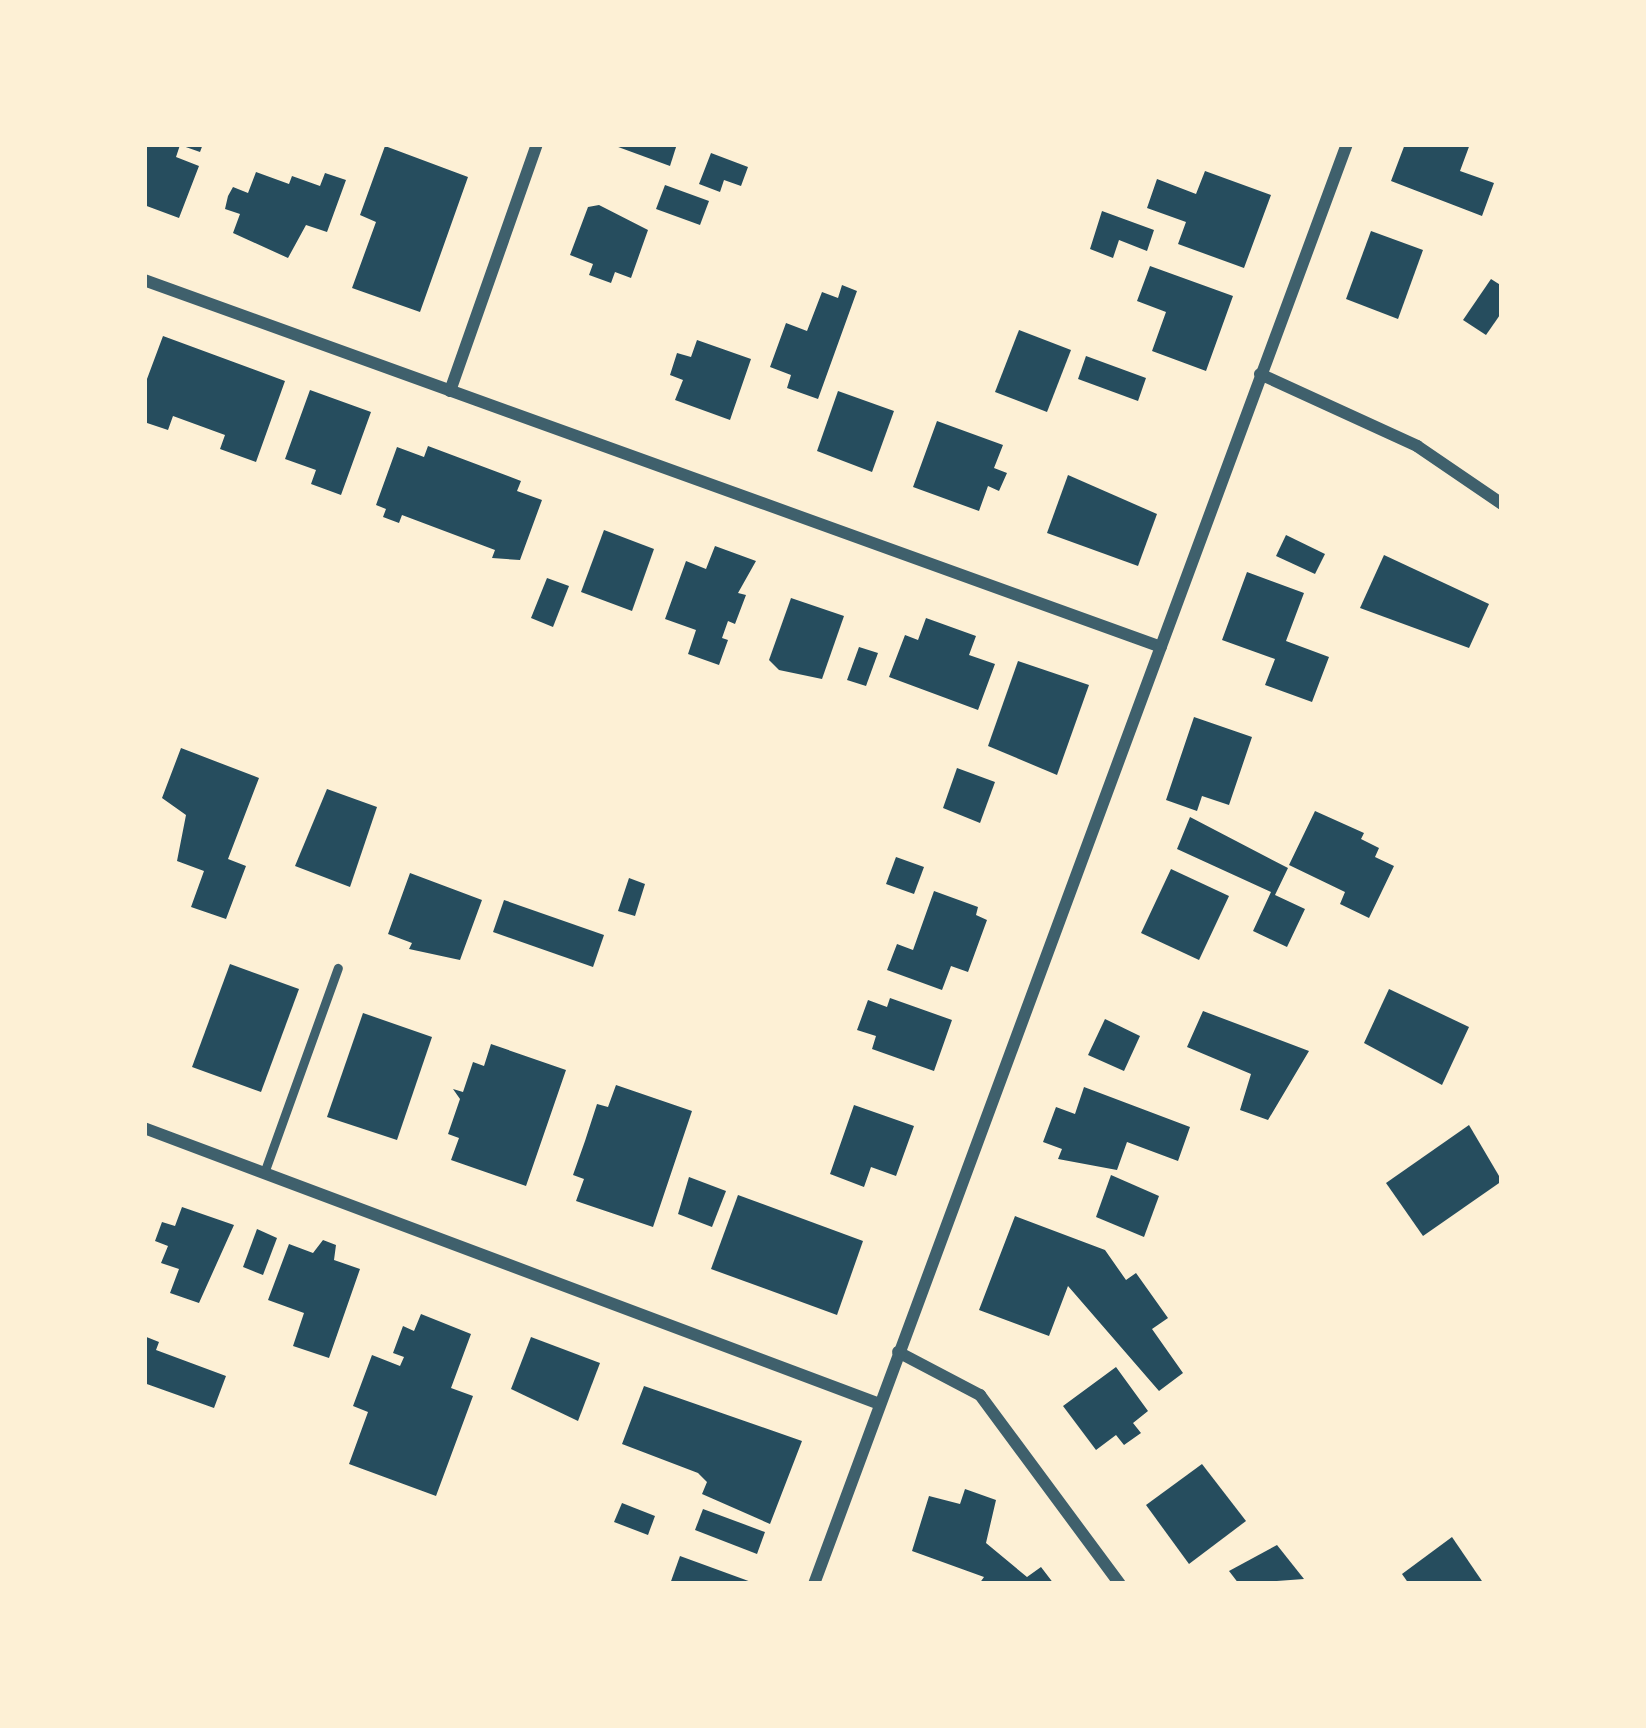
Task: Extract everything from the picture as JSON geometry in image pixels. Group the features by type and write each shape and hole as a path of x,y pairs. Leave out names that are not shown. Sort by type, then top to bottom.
{"street":[{"path":"449,391 537,144"},
{"path":"814,1584 1347,144"},
{"path":"144,280 1162,646"},
{"path":"1259,374 1417,446 1502,504"},
{"path":"144,1129 880,1404"},
{"path":"898,1352 980,1395 1120,1584"}],"lane":[{"path":"264,1173 338,968"}],"building":[{"path":"203,144 200,152 180,145 176,157 199,166 179,218 144,205 144,145"},
{"path":"610,144 677,144 670,166"},
{"path":"1405,144 1470,144 1460,171 1494,183 1482,216 1391,181"},
{"path":"385,146 468,177 420,312 352,288 376,222 360,215"},
{"path":"711,153 748,167 741,186 724,180 720,192 699,184"},
{"path":"1205,171 1271,195 1244,268 1178,244 1186,222 1147,208 1157,179 1196,194"},
{"path":"256,172 289,184 292,176 320,186 325,173 346,180 327,232 306,225 288,258 233,233 240,214 225,209 228,196 233,187 248,193"},
{"path":"665,185 709,201 700,225 656,209"},
{"path":"599,205 648,230 631,278 615,272 611,283 589,275 593,264 570,255 588,207"},
{"path":"1102,211 1154,230 1147,251 1119,240 1113,258 1090,249"},
{"path":"1371,231 1423,250 1398,319 1346,299"},
{"path":"1150,266 1233,296 1206,371 1152,351 1166,312 1137,301"},
{"path":"1491,279 1502,286 1502,312 1486,335 1463,320"},
{"path":"842,285 857,291 818,399 787,388 791,375 770,367 786,323 807,331 822,292 838,298"},
{"path":"1019,330 1071,350 1047,412 995,392"},
{"path":"163,336 285,381 256,462 220,449 225,435 173,416 168,430 144,422 144,387"},
{"path":"697,340 751,359 730,420 675,400 683,380 670,375 677,353 691,357"},
{"path":"1086,356 1146,378 1138,401 1078,379"},
{"path":"310,390 371,412 341,495 311,484 316,470 285,459"},
{"path":"838,391 894,411 872,472 817,451"},
{"path":"937,421 1003,445 994,468 1007,473 999,491 988,486 979,511 913,487"},
{"path":"428,446 521,481 517,491 542,500 520,560 492,558 495,550 402,515 399,523 383,517 386,509 376,505 397,447 424,457"},
{"path":"1068,475 1157,514 1138,566 1047,533"},
{"path":"604,530 654,549 632,611 581,592"},
{"path":"1286,535 1325,554 1315,574 1276,556"},
{"path":"715,546 756,561 738,593 746,595 735,624 728,621 722,638 728,640 719,665 688,654 696,630 665,619 686,561 706,569"},
{"path":"1384,555 1489,604 1469,648 1360,608"},
{"path":"1247,572 1304,593 1286,641 1329,657 1312,702 1265,685 1275,659 1222,640"},
{"path":"547,578 569,586 553,627 531,618"},
{"path":"791,598 844,616 822,679 779,670 769,660"},
{"path":"926,618 976,636 969,655 995,664 978,710 889,677 905,635 918,640"},
{"path":"859,647 878,653 866,686 847,680"},
{"path":"1018,661 1089,685 1057,775 988,746"},
{"path":"1194,717 1252,737 1229,805 1202,796 1197,811 1166,800"},
{"path":"181,748 259,778 228,859 246,866 226,919 191,907 204,871 177,861 186,815 162,798"},
{"path":"957,768 995,782 980,823 943,808"},
{"path":"327,789 377,807 350,887 295,866"},
{"path":"1315,811 1364,833 1361,839 1379,848 1375,857 1394,866 1369,918 1340,904 1345,892 1289,865"},
{"path":"1190,817 1288,868 1275,895 1305,909 1287,947 1253,931 1271,892 1177,849"},
{"path":"896,857 924,867 914,894 886,884"},
{"path":"1171,869 1229,896 1199,960 1141,933"},
{"path":"410,873 482,900 460,960 409,949 412,943 388,934"},
{"path":"629,878 645,884 635,916 618,911"},
{"path":"934,891 978,907 976,915 987,920 968,972 951,966 942,990 887,970 897,944 913,950"},
{"path":"504,900 604,935 593,967 493,932"},
{"path":"230,964 299,989 261,1092 192,1067"},
{"path":"1389,989 1469,1027 1442,1085 1364,1043"},
{"path":"890,998 952,1020 934,1071 872,1049 876,1036 857,1030 868,1000 887,1007"},
{"path":"1203,1011 1309,1051 1268,1120 1240,1110 1251,1074 1187,1047"},
{"path":"363,1013 432,1037 397,1140 327,1117"},
{"path":"1105,1019 1140,1036 1124,1071 1088,1055"},
{"path":"491,1044 566,1070 526,1186 451,1160 459,1138 448,1134 460,1099 453,1089 463,1092 473,1062 484,1066"},
{"path":"616,1085 692,1111 653,1227 576,1201 584,1179 573,1175 597,1104 608,1107"},
{"path":"1084,1087 1190,1127 1178,1161 1127,1142 1117,1170 1058,1159 1062,1149 1043,1142 1056,1107 1075,1114"},
{"path":"854,1105 914,1126 896,1176 871,1167 864,1187 830,1174"},
{"path":"1469,1125 1502,1181 1423,1236 1386,1183"},
{"path":"1111,1175 1159,1196 1144,1237 1096,1217"},
{"path":"689,1177 726,1191 712,1227 678,1214"},
{"path":"738,1195 863,1241 837,1315 711,1269"},
{"path":"182,1207 234,1225 199,1303 170,1293 179,1269 161,1263 168,1246 155,1241 162,1222 175,1226"},
{"path":"1015,1216 1105,1250 1126,1280 1136,1273 1168,1318 1152,1329 1183,1373 1159,1391 1068,1286 1049,1336 979,1310"},
{"path":"257,1229 277,1238 263,1275 243,1267"},
{"path":"323,1240 336,1245 334,1260 360,1269 329,1358 293,1346 304,1313 268,1300 289,1244 313,1253"},
{"path":"421,1314 471,1334 451,1388 473,1396 436,1496 349,1464 368,1412 353,1406 372,1355 400,1366 404,1357 393,1353 403,1326 414,1331"},
{"path":"144,1336 159,1342 156,1350 226,1376 214,1408 144,1383"},
{"path":"531,1337 600,1363 578,1421 511,1389"},
{"path":"1116,1367 1148,1411 1133,1423 1141,1433 1124,1445 1116,1435 1096,1450 1063,1406"},
{"path":"644,1386 802,1441 770,1524 702,1494 707,1482 698,1473 622,1444"},
{"path":"1202,1464 1246,1521 1189,1564 1146,1505"},
{"path":"965,1489 996,1500 986,1543 1027,1577 1041,1567 1054,1584 979,1584 984,1577 912,1551 929,1496 960,1504"},
{"path":"622,1503 655,1516 648,1535 614,1522"},
{"path":"703,1509 765,1532 757,1554 695,1530"},
{"path":"1452,1537 1484,1584 1409,1584 1402,1574"},
{"path":"1277,1545 1304,1579 1239,1584 1229,1571"},
{"path":"680,1556 754,1583 754,1584 670,1584"}]}
